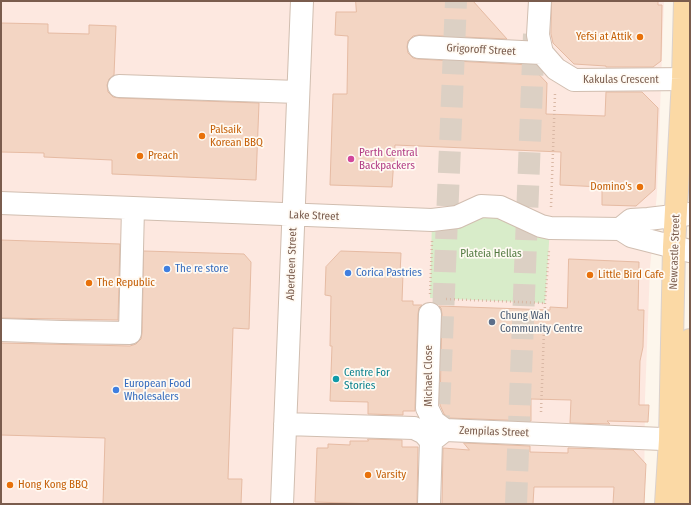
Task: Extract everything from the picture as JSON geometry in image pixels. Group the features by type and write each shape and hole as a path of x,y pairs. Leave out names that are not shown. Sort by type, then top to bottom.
{"main road":[{"name":"Newcastle Street","path":"685,1 686,79 678,440 685,504"},
{"name":"Newcastle Street","path":"666,504 678,440 690,340"}],"street":[{"name":"Aberdeen Street","path":"282,504 302,1"},
{"name":"Kakulas Crescent","path":"540,1 538,35 542,53 556,69 574,80 686,79"},
{"name":"Grigoroff Street","path":"420,47 542,53"},
{"path":"119,86 298,92"},
{"name":"Lake Street","path":"1,203 432,220 457,217 481,206 500,207 541,226 550,228 620,228 631,220 683,215"},
{"path":"1,330 130,333 133,208"},
{"name":"Lake Street","path":"620,228 631,236 682,249"},
{"name":"Michael Close","path":"430,306 426,408 434,422 438,436"},
{"path":"285,424 414,428 424,433 438,436 429,504"},
{"name":"Zempilas Street","path":"438,436 678,440"}],"path":[{"path":"432,220 430,306 545,303"}],"shaded area":[{"path":"1,1 664,1 657,193 650,268 645,398 644,504 1,504"}],"green space":[{"name":"Plateia Hellas","path":"482,206 550,228 545,303 430,298 432,220"}],"building":[{"path":"356,1 473,1 507,39 419,35 413,36 408,41 408,53 413,58 418,59 530,65 547,83 546,114 605,116 606,92 642,92 658,108 655,189 636,206 602,205 602,187 560,185 561,152 395,145 392,187 330,185 333,94 347,94 348,36 335,35 336,12 356,12"},
{"path":"552,1 658,1 658,5 662,5 661,61 653,67 606,67 574,64 553,43 551,34"},
{"path":"1,23 48,24 48,33 89,34 89,25 116,26 114,75 109,79 107,85 108,92 113,97 259,103 256,180 112,174 112,160 44,157 44,153 1,152"},
{"path":"1,240 120,244 118,320 1,318"},
{"name":"European Food Wholesalers","path":"144,251 244,254 251,262 249,329 233,328 228,479 242,479 241,504 103,504 105,438 1,435 1,343 130,346 136,344 141,339 142,333"},
{"path":"341,251 401,253 400,274 403,274 402,301 413,301 413,305 422,305 419,308 418,314 415,411 403,411 403,415 368,414 368,402 330,401 332,346 330,346 331,296 325,295 326,267"},
{"path":"569,259 639,262 638,310 644,310 643,347 640,361 639,405 649,405 648,422 607,421 610,424 570,423 571,400 531,399 531,421 449,418 444,414 440,405 442,314 439,306 550,310 550,307 567,308"},
{"name":"Varsity","path":"368,439 402,440 402,447 418,447 417,504 315,502 317,448 328,448 328,444 350,445 350,441 368,441"},
{"path":"464,443 530,446 530,452 568,453 568,448 633,450 646,464 644,504 613,504 614,487 534,487 533,504 442,504 443,448 469,450"}],"tunnel":[{"path":"438,437 456,1"},
{"path":"516,504 534,34"}],"place":[{"name":"Yefsi at Attik","path":"640,37"},
{"name":"Palsaik Korean BBQ","path":"202,136"},
{"name":"Preach","path":"140,156"},
{"name":"Perth Central Backpackers","path":"351,159"},
{"name":"Domino's","path":"640,187"},
{"name":"The re store","path":"167,269"},
{"name":"Corica Pastries","path":"348,273"},
{"name":"Little Bird Cafe","path":"590,275"},
{"name":"The Republic","path":"89,283"},
{"name":"Chung Wah Community Centre","path":"492,322"},
{"name":"Centre For Stories","path":"336,379"},
{"name":"European Food Wholesalers","path":"116,390"},
{"name":"Varsity","path":"368,475"},
{"name":"Hong Kong BBQ","path":"10,485"}]}
